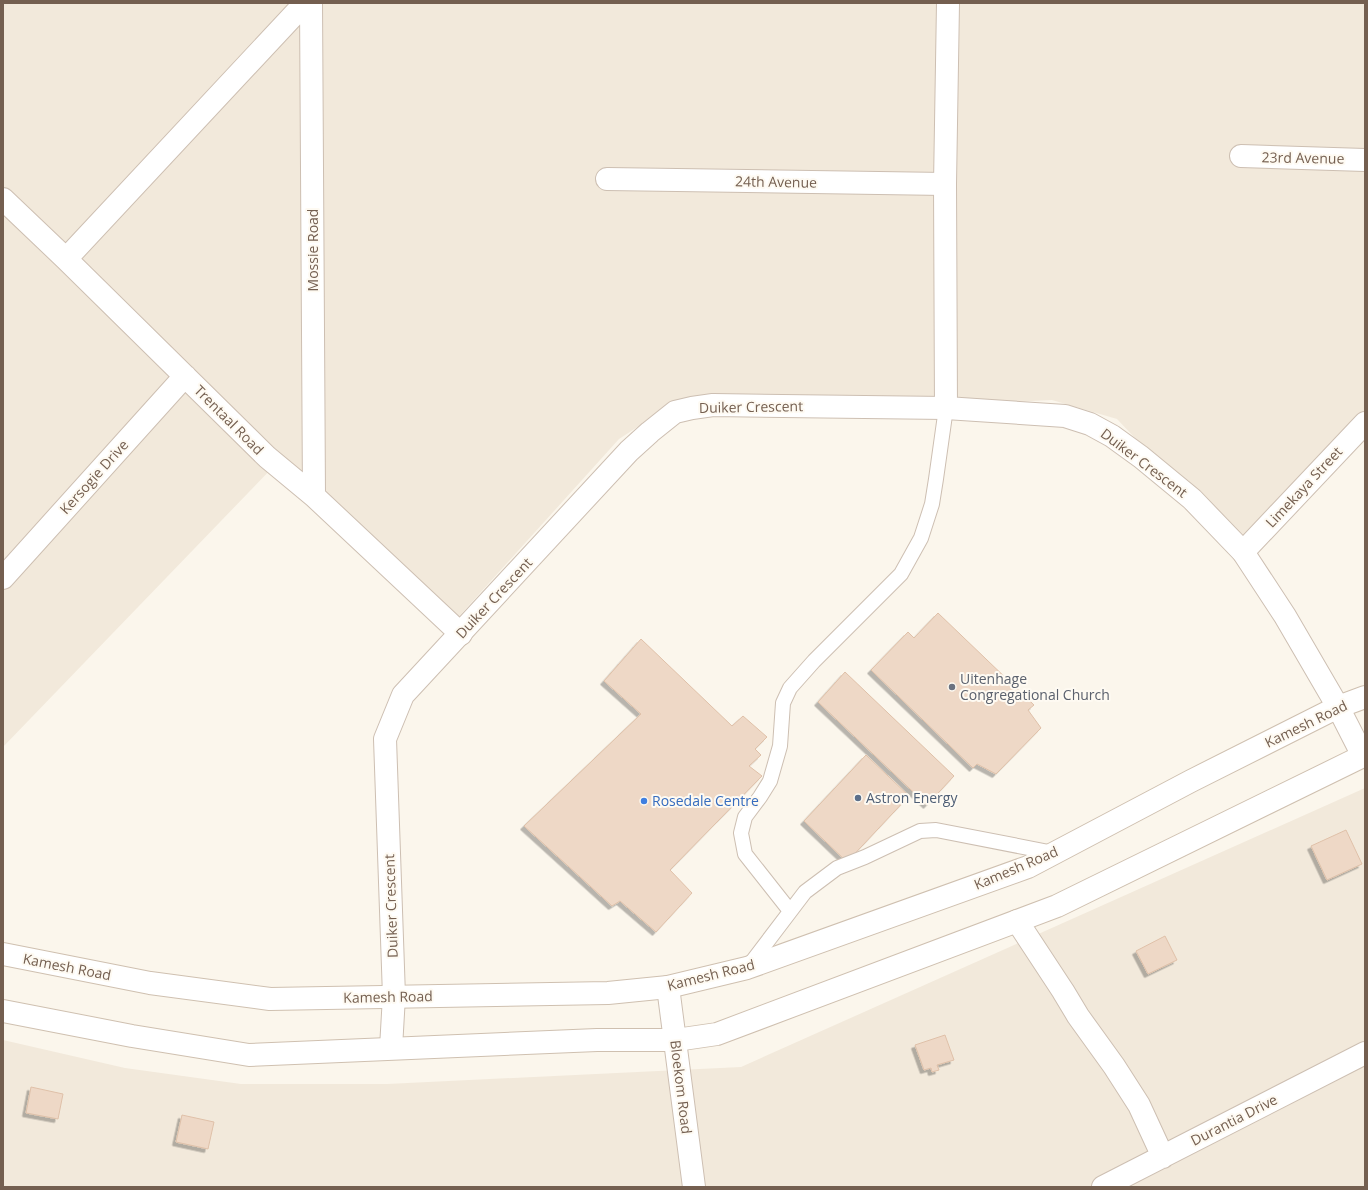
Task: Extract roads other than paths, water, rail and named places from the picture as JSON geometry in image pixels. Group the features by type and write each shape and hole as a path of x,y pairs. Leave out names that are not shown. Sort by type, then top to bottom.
{"street":[{"path":"66,259 305,3"},
{"name":"Mossie Road","path":"311,3 314,496"},
{"path":"946,408 945,184 948,3"},
{"name":"23rd Avenue","path":"1241,156 1365,160"},
{"name":"24th Avenue","path":"606,179 945,184"},
{"name":"Trentaal Road","path":"3,199 267,457 314,496 461,634"},
{"name":"Kersogie Drive","path":"3,577 185,376"},
{"name":"Duiker Crescent","path":"391,1048 394,996 385,739 403,695 629,451 675,412 713,405 946,408 1065,416 1090,424 1112,436 1141,457 1187,495 1243,552 1285,616 1364,755"},
{"name":"Limekaya Street","path":"1243,552 1365,423"},
{"name":"Kamesh Road","path":"3,954 150,983 270,999 608,993 668,987 747,968 1028,867 1191,781 1338,707 1365,697"},
{"path":"3,1011 125,1035 249,1056 391,1048 597,1040 676,1040 717,1034 1057,906 1364,755"},
{"path":"1017,921 1078,1016 1114,1066 1139,1105 1163,1157"},
{"name":"Bloekom Road","path":"668,987 694,1187"},
{"name":"Durantia Drive","path":"1103,1187 1365,1052"}],"lane":[{"path":"790,911 745,854 741,833 745,817 770,781 780,746 783,703 790,688 814,661 901,574 921,538 932,504 946,408"},
{"path":"747,968 805,892 837,868 865,857 920,831 936,830 1054,853"}],"place":[{"name":"Uitenhage Congregational Church","path":"952,687"},
{"name":"Astron Energy","path":"858,798"},
{"name":"Rosedale Centre","path":"644,801"}]}
